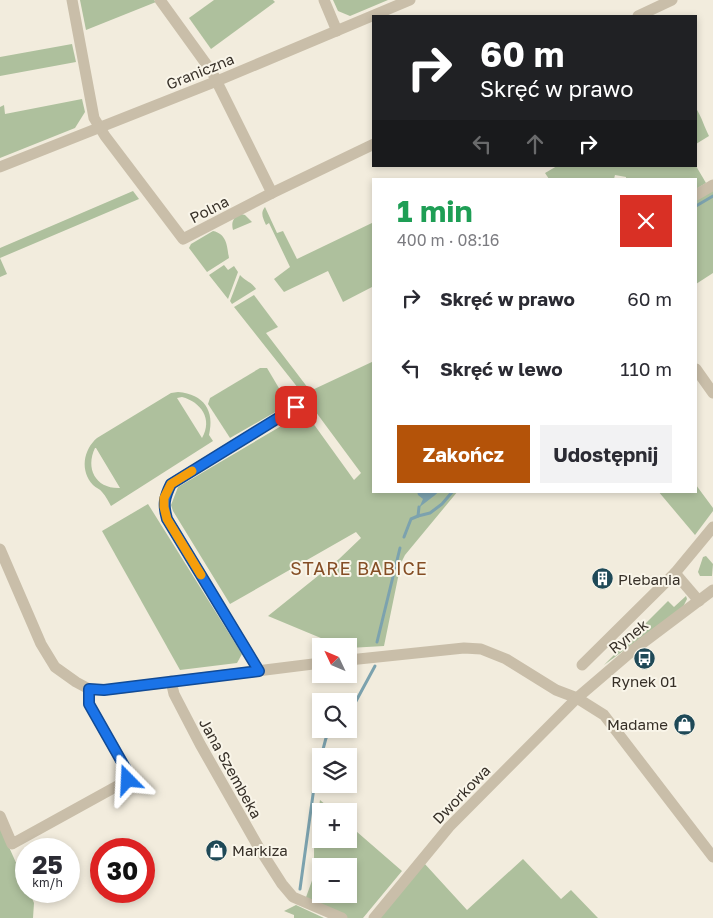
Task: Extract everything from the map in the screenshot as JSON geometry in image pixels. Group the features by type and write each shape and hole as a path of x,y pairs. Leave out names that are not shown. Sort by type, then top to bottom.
{"street":[{"name":"Polna","path":"72,0 94,118 183,239 272,193 372,145"},
{"path":"160,0 212,72 272,193"},
{"path":"324,0 337,30"},
{"name":"Graniczna","path":"374,15 410,0"},
{"path":"640,15 672,0"},
{"name":"Graniczna","path":"0,167 217,81 372,16"},
{"path":"697,194 713,185"},
{"path":"697,370 713,394"},
{"path":"259,671 167,519 164,498 171,484 296,407"},
{"name":"Rynek","path":"582,665 675,573 713,527"},
{"path":"0,549 41,644 55,667 89,689 113,689 312,664"},
{"path":"675,573 699,601"},
{"name":"Rynek","path":"577,698 632,652 713,590"},
{"path":"358,659 455,648 478,648 506,659 556,690 577,698 604,715 713,858"},
{"name":"Jana Szembeka","path":"171,681 174,694 200,744 259,848 282,884 294,897 342,918"},
{"path":"0,816 12,844 128,780 127,771 89,704 89,689"},
{"name":"Dworkowa","path":"374,918 449,827 577,698"}],"green space":[{"path":"80,0 154,0 156,2 86,30"},
{"path":"214,0 273,0 275,2 211,49 189,18"},
{"path":"333,0 388,0 350,16 338,11"},
{"path":"72,44 76,62 0,76 0,57"},
{"path":"82,99 85,112 75,128 0,158 0,107 4,105 5,114"},
{"path":"697,110 700,115 709,136 697,143"},
{"path":"555,167 697,167 706,183 697,188 697,178 626,178 615,175 614,178 548,178 545,173"},
{"path":"713,189 713,273 697,283 697,198"},
{"path":"133,191 139,199 0,258 0,248"},
{"path":"265,207 277,233 283,231 297,259 372,223 372,287 343,302 328,271 284,292 274,279 290,267 269,223 266,225 262,213"},
{"path":"241,214 245,215 252,222 233,230 233,220"},
{"path":"213,231 224,238 229,258 207,272 189,248 191,244"},
{"path":"0,258 7,274 0,277"},
{"path":"224,265 228,270 234,266 238,272 228,299 209,275"},
{"path":"240,275 256,289 232,304 230,301"},
{"path":"254,295 278,327 266,333 308,388 302,393 234,307"},
{"path":"372,362 372,493 456,493 405,555 401,563 384,646 358,647 358,638 321,638 268,616 339,559 361,538 356,532 230,604 171,505 178,487 305,412 354,480 361,473 304,396 310,391"},
{"path":"260,368 267,368 286,400 284,407 230,438 208,404 210,398"},
{"path":"171,393 187,393 195,396 206,405 210,418 209,435 213,441 111,506 100,490 93,485 86,473 85,461 89,448 97,438","holes":["177,398 189,399 200,407 206,418 205,431 202,438","96,448 120,488 105,485 95,476 91,463"]},
{"path":"697,486 713,508 713,511 695,535 660,493 697,493"},
{"path":"148,504 242,654 237,663 180,670 102,531"},
{"path":"706,556 713,564 712,576 700,576 698,572 703,557"},
{"path":"686,596 687,599 683,607 604,665 668,601 674,607"},
{"path":"0,827 15,860 15,903 34,903 33,918 0,918"},
{"path":"357,832 402,871 363,918 347,918 312,903 357,903 357,858 314,858 314,848 357,848"},
{"path":"523,859 561,899 571,890 598,918 379,918 424,863 467,910"},
{"path":"312,881 312,903 305,900"},
{"path":"296,905 324,918 294,918 294,915 284,911"}],"water":[{"path":"418,493 437,493 419,508 423,499"}],"waterway":[{"path":"697,205 713,196"},
{"path":"404,537 411,519 430,513 442,504 451,493"},
{"path":"418,516 419,507"},
{"path":"377,642 400,548"},
{"path":"357,699 375,666"},
{"path":"300,889 315,780 326,738"}],"slow traffic":[{"path":"192,471 171,484 164,498 164,507 167,519 201,575"}],"place":[{"name":"Plebania","path":"602,579"},
{"name":"Rynek 01","path":"644,658"},
{"name":"Madame","path":"684,724"},
{"name":"Markiza","path":"216,850"}],"district":[{"name":"STARE BABICE","path":"359,568"}],"route":[{"path":"128,780 127,771 89,704 89,689 104,690 259,671 253,664 167,519 164,498 171,484 296,407"}]}
